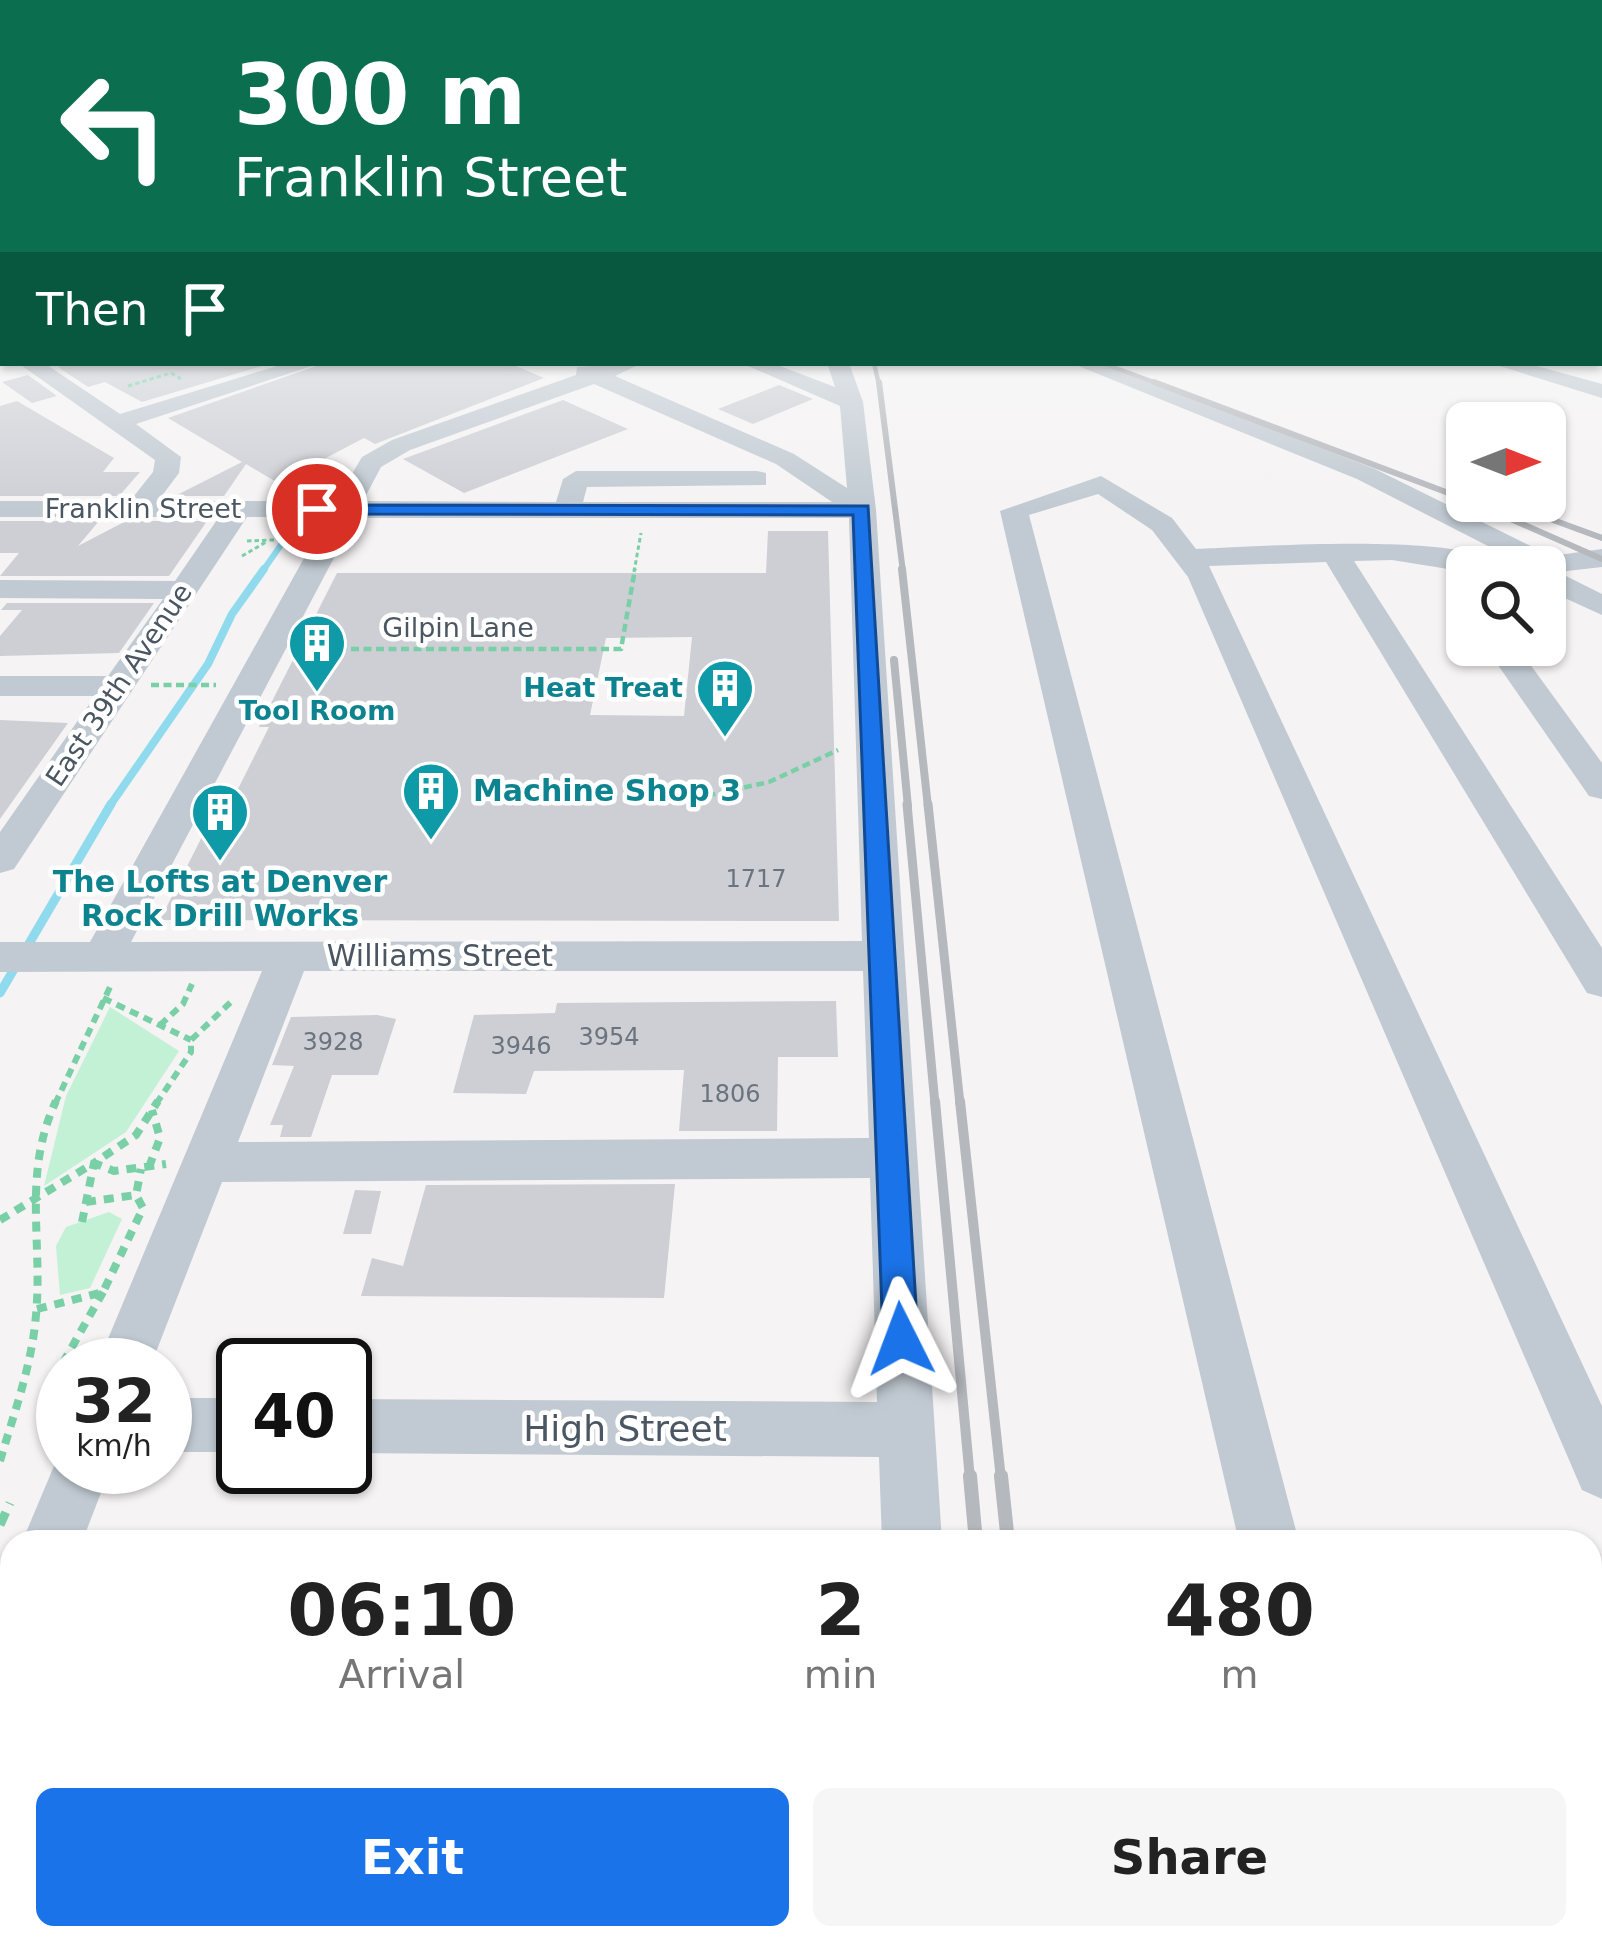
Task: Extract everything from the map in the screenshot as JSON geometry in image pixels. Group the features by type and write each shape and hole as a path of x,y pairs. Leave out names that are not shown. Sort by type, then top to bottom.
{"street":[{"path":"34,366 171,461 138,509"},
{"path":"223,366 251,381"},
{"path":"118,422 154,398 206,395 300,366"},
{"path":"570,366 785,459 862,510"},
{"path":"98,973 367,467 384,453 623,366"},
{"path":"760,366 850,401"},
{"path":"839,366 850,401 862,510 911,1530"},
{"path":"1090,366 1366,474 1498,546"},
{"path":"1512,366 1602,391"},
{"path":"598,406 638,424"},
{"path":"568,510 576,479 757,478 697,452"},
{"path":"1266,1530 1014,511 1101,484 1162,524 1202,576 1602,1470"},
{"name":"Franklin Street","path":"0,509 138,509 241,525 340,515 862,510"},
{"name":"East 39th Avenue","path":"0,860 132,686 184,590 241,525"},
{"path":"1188,558 1392,551 1446,559"},
{"path":"1335,553 1602,982"},
{"path":"1437,557 1446,570"},
{"path":"1566,569 1602,558"},
{"path":"1566,584 1602,606"},
{"path":"0,589 184,590"},
{"path":"1515,666 1602,788"},
{"path":"0,686 132,686"},
{"path":"0,805 38,805"},
{"path":"135,1338 289,956"},
{"name":"Williams Street","path":"0,957 98,973 289,956 880,956"},
{"path":"206,1162 891,1158"},
{"name":"High Street","path":"372,1426 906,1430"},
{"path":"31,1522 57,1494"}],"path":[{"name":"Gilpin Lane","path":"294,649 621,649 643,524"},
{"path":"241,525 263,538 298,537 298,550"},
{"path":"236,561 263,538"},
{"path":"132,686 219,685"},
{"path":"682,801 769,782 838,750"},
{"path":"0,1461 17,1414 37,1309 32,1202 47,1120 98,973 160,1025 191,1040"},
{"path":"160,1025 183,1004 194,981"},
{"path":"0,1220 136,1135 191,1052 191,1040 238,995"},
{"path":"77,1338 143,1208 136,1195 160,1138 152,1110"},
{"path":"94,1163 114,1171 206,1162"},
{"path":"82,1222 94,1163"},
{"path":"85,1202 136,1195"},
{"path":"37,1309 103,1292"},
{"path":"0,1525 31,1522"}],"green space":[{"path":"110,1007 179,1051 126,1132 44,1186 66,1096"},
{"path":"109,1212 122,1219 90,1288 60,1295 56,1246 66,1227"}],"building":[{"path":"262,366 142,402 105,382 88,387 58,367"},
{"path":"316,366 516,366 544,378 375,444 364,438 278,483 246,464 224,496 175,496 242,462 168,418"},
{"path":"28,375 57,396 32,403 2,382"},
{"path":"779,385 813,399 753,424 718,409"},
{"path":"563,400 628,429 464,493 403,459"},
{"path":"17,401 114,458 103,472 140,472 119,496 0,496 0,406"},
{"path":"0,521 99,521 78,546 126,521 207,521 169,576 0,576 19,553 0,553"},
{"path":"768,531 828,531 839,921 160,920 220,801 232,801 269,727 259,727 337,573 766,573","holes":["692,637 684,716 590,715 606,638"]},
{"path":"7,603 154,603 119,653 0,656 0,636 22,610 1,610"},
{"path":"0,720 68,723 0,819"},
{"path":"836,1001 838,1057 778,1057 777,1131 679,1131 684,1070 534,1071 526,1094 453,1093 474,1015 555,1013 557,1003"},
{"path":"377,1015 396,1019 378,1075 332,1075 311,1137 280,1137 283,1125 270,1125 294,1066 272,1065 291,1017"},
{"path":"675,1184 664,1298 361,1296 372,1258 403,1266 426,1185"},
{"path":"355,1190 381,1191 371,1234 343,1234"}],"waterway":[{"path":"262,572 283,542"},
{"path":"111,805 208,664 232,614 264,569"},
{"path":"0,993 111,805"}],"railway":[{"path":"875,366 879,385"},
{"path":"1110,366 1160,384"},
{"path":"879,382 903,572"},
{"path":"1154,382 1160,384"},
{"path":"1160,384 1446,492"},
{"path":"1518,522 1602,559"},
{"path":"1558,522 1602,538"},
{"path":"902,569 928,807"},
{"path":"894,660 908,807"},
{"path":"907,804 935,1104"},
{"path":"928,804 960,1104"},
{"path":"935,1101 970,1479"},
{"path":"960,1101 1001,1479"},
{"path":"970,1476 975,1530"},
{"path":"1001,1476 1007,1530"}],"place":[{"name":"Tool Room","path":"317,694"},
{"name":"Heat Treat","path":"725,739"},
{"name":"Machine Shop 3","path":"431,842"},
{"name":"The Lofts at Denver Rock Drill Works","path":"220,863"}],"route":[{"path":"317,509 862,510 901,1339"}]}
